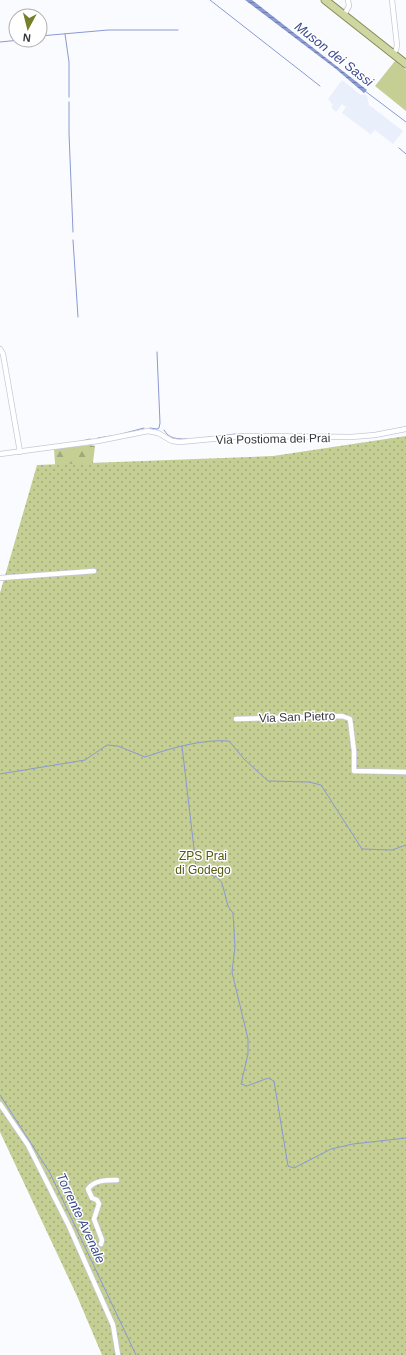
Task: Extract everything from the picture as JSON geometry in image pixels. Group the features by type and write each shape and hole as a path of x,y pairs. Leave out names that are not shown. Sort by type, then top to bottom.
{"main road":[{"path":"325,0 406,64"}],"street":[{"path":"344,15 349,6 348,0"},
{"path":"392,0 396,45 396,50 392,53"},
{"path":"0,349 3,354 20,452"},
{"name":"Via Postioma dei Prai","path":"0,454 98,441 148,431 158,433 172,441 180,442 244,436 352,437 375,435 406,429"},
{"path":"0,578 94,571"},
{"name":"Via San Pietro","path":"236,719 342,716 350,719 354,751 354,771 406,772"},
{"path":"0,1104 28,1145 47,1181 113,1325 118,1355"},
{"path":"102,1244 102,1240 94,1219 99,1204 97,1200 92,1198 88,1189 90,1186 98,1182 117,1180"}],"shaded area":[{"path":"342,80 361,95 365,94 369,105 403,131 393,144 375,130 370,135 342,113 346,107 342,104 336,112 331,107 333,105 328,99"}],"green space":[{"path":"395,61 406,70 406,111 375,86"},
{"name":"ZPS Prai di Godego","path":"406,436 406,1355 102,1355 77,1296 0,1132 0,593 37,465 273,456"},
{"path":"89,445 95,446 93,462 94,480 56,478 54,449"}],"water":[{"path":"245,0 252,0 367,90 364,93 336,69"}],"waterway":[{"path":"210,0 320,86"},
{"path":"48,35 108,30 178,30"},
{"path":"65,34 69,62 69,97"},
{"path":"0,42 8,41"},
{"name":"Muson dei Sassi","path":"365,91 406,122"},
{"path":"69,102 73,232"},
{"path":"399,148 406,154"},
{"path":"73,240 78,317"},
{"path":"157,352 160,423 159,428 157,429"},
{"path":"114,436 144,428"},
{"path":"150,428 157,429"},
{"path":"164,430 171,437 177,439 187,439"},
{"path":"202,438 235,434"},
{"path":"98,438 111,436"},
{"path":"82,441 90,439"},
{"path":"0,774 85,760 107,745 118,746 145,757 176,747 208,741 229,741 244,759 268,781 309,782 321,785 362,849 392,850 406,845"},
{"path":"182,746 196,866 202,872 217,877 222,883 228,906 233,913 235,947 232,972 248,1039 248,1054 241,1084 247,1086 268,1078 274,1081 288,1166 294,1168 331,1149 353,1144 406,1138"},
{"name":"Torrente Avenale","path":"0,1095 50,1173 136,1355"}]}
